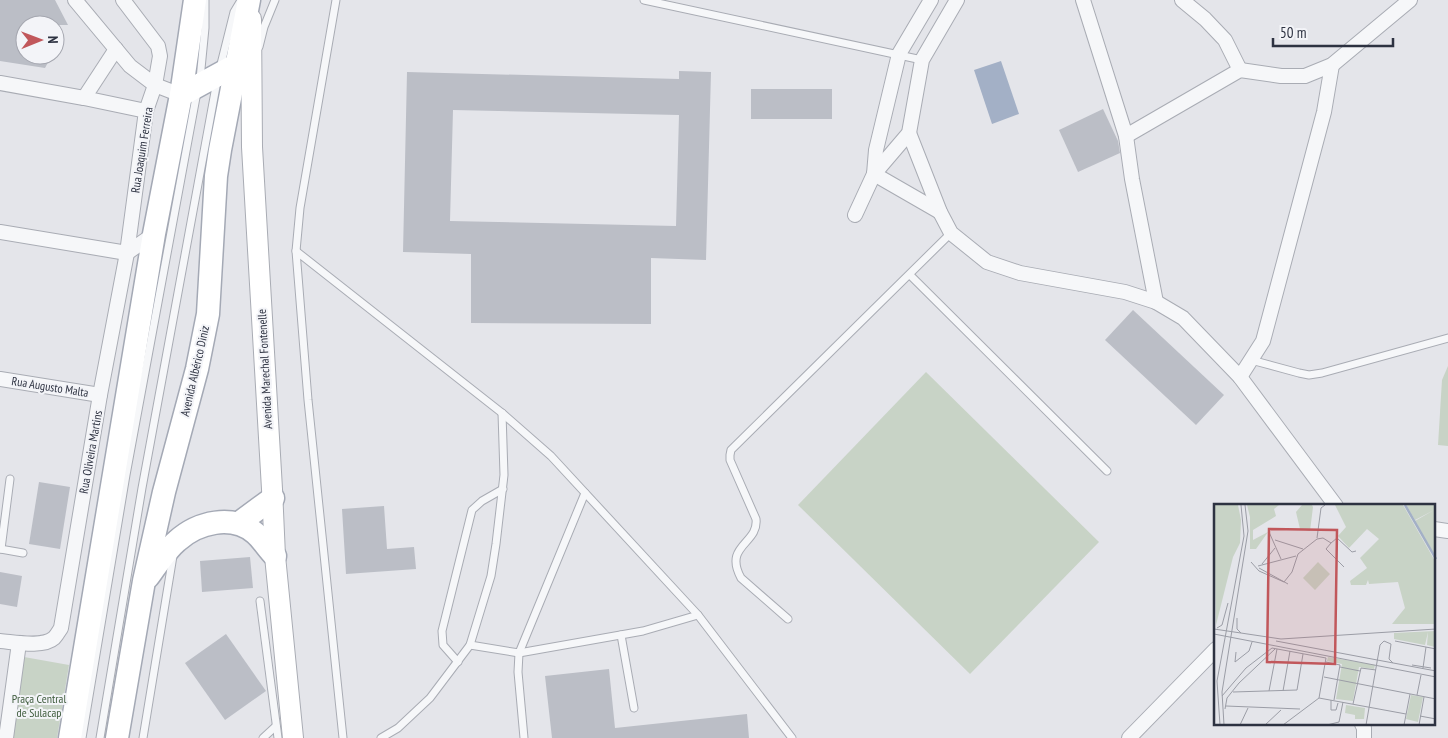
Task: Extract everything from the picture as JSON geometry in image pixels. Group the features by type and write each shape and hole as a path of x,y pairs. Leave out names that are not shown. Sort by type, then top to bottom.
{"main road":[{"path":"70,738 154,234 190,90 195,0"},
{"name":"Avenida Albérico Diniz","path":"117,738 144,581 164,492 197,370 206,323 210,290 216,176 222,135 250,0"},
{"path":"190,90 235,70"},
{"name":"Avenida Marechal Fontenelle","path":"235,70 252,147 275,556 294,738"},
{"path":"239,523 273,498"},
{"path":"144,581 175,542 186,533 205,524 239,523 255,533 275,556"}],"street":[{"path":"75,0 130,66 155,85 190,90"},
{"name":"Rua Joaquim Ferreira","path":"123,0 158,46 160,56 155,85 146,111 127,253"},
{"path":"874,174 876,150 899,54 931,0"},
{"path":"855,215 874,174 909,133 922,60 958,0"},
{"path":"1083,0 1126,136 1132,180 1156,302"},
{"path":"1182,0 1205,18 1225,40 1240,70"},
{"path":"1126,136 1240,70 1280,76 1305,76 1332,65 1410,0"},
{"path":"84,98 116,49"},
{"path":"1240,377 1263,341 1324,112 1332,65"},
{"path":"0,83 146,111"},
{"path":"909,133 940,212 951,233 987,262 1020,273 1125,292 1156,302 1183,318 1240,377 1335,504"},
{"path":"874,174 940,212"},
{"path":"0,232 127,253 154,234"},
{"name":"Rua Oliveira Martins","path":"19,643 45,643 54,638 61,628 100,395 127,253"},
{"name":"Rua Augusto Malta","path":"0,380 100,395"},
{"path":"0,640 19,643 6,738"},
{"path":"1130,738 1214,651"}],"lane":[{"path":"82,738 190,90 203,61 206,28 205,0"},
{"path":"235,70 234,12 242,0"},
{"path":"100,738 142,488 209,130 235,70 264,27 275,0"},
{"path":"336,0 300,208 296,251 308,400 343,738"},
{"path":"644,0 922,60"},
{"path":"788,618 741,578 736,569 739,549 755,530 756,519 730,460 731,450 951,233"},
{"path":"296,251 502,413 551,456 698,615 792,738"},
{"path":"910,275 1107,471"},
{"path":"1251,360 1309,375 1448,338"},
{"path":"381,738 398,728 430,698 470,645 494,564 504,475 502,413"},
{"path":"10,479 1,549 24,553"},
{"path":"458,662 443,645 442,631 472,510 482,501 503,489"},
{"path":"524,738 518,672 519,653 585,493"},
{"path":"143,738 175,542"},
{"path":"260,601 278,738"},
{"path":"470,645 519,653 643,631 698,615"},
{"path":"621,635 634,708"},
{"path":"263,738 276,726"}],"green space":[{"path":"1448,366 1448,446 1438,445 1442,380"},
{"path":"926,372 1099,542 970,674 798,505"},
{"name":"Praça Central de Sulacap","path":"24,657 69,665 57,738 11,738"}],"water":[{"path":"1001,61 1019,114 992,124 974,70"}],"building":[{"path":"0,0 55,0 63,15 15,15 15,63 0,61"},
{"path":"26,65 47,65 45,68"},
{"path":"679,71 711,72 706,260 651,258 651,324 471,323 471,254 403,252 407,72 679,79","holes":["453,110 679,115 676,226 450,221"]},
{"path":"751,89 832,89 832,119 751,119"},
{"path":"1103,109 1118,141 1120,153 1078,172 1059,130"},
{"path":"1133,310 1224,395 1196,425 1105,340"},
{"path":"39,482 70,487 60,549 29,544"},
{"path":"384,506 387,549 414,547 416,569 346,574 342,509"},
{"path":"250,557 253,588 202,592 200,561"},
{"path":"0,572 22,576 17,607 0,604"},
{"path":"226,634 266,691 225,720 185,663"},
{"path":"609,669 615,728 747,714 749,738 552,738 545,676"}]}
